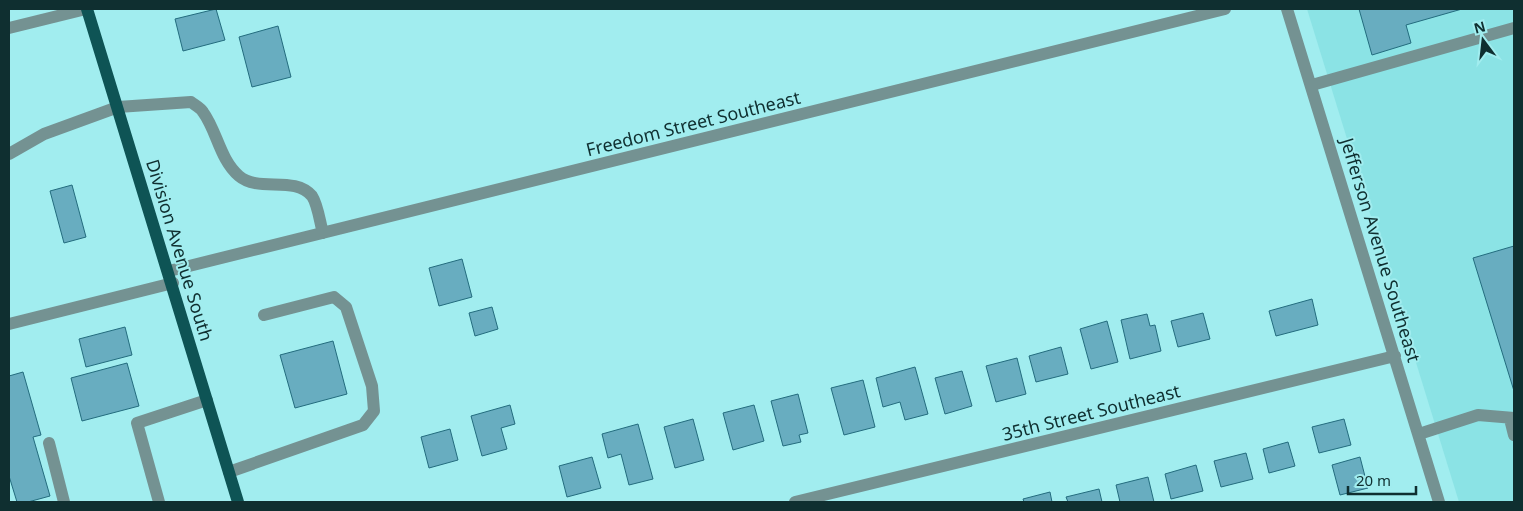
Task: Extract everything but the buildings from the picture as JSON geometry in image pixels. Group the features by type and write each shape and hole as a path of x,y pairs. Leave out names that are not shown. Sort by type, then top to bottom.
{"main road":[{"name":"Division Avenue South","path":"87,9 171,277 238,502"}],"street":[{"path":"9,28 87,9"},
{"name":"Freedom Street Southeast","path":"9,324 323,233 1225,9"},
{"name":"Jefferson Avenue Southeast","path":"1287,9 1439,502"},
{"path":"1312,85 1514,28"},
{"path":"9,154 44,134 118,107 191,102 203,111 215,137 239,176 255,184 292,186 305,190 313,198 323,233"},
{"path":"229,472 363,425 374,410 372,386 346,306 334,297 264,315"},
{"name":"35th Street Southeast","path":"795,502 1395,356"},
{"path":"159,502 137,424 207,400"},
{"path":"1419,434 1478,415 1512,419 1514,435"},
{"path":"49,444 64,502"}],"shaded area":[{"path":"1307,9 1514,9 1514,502 1459,502"}]}
